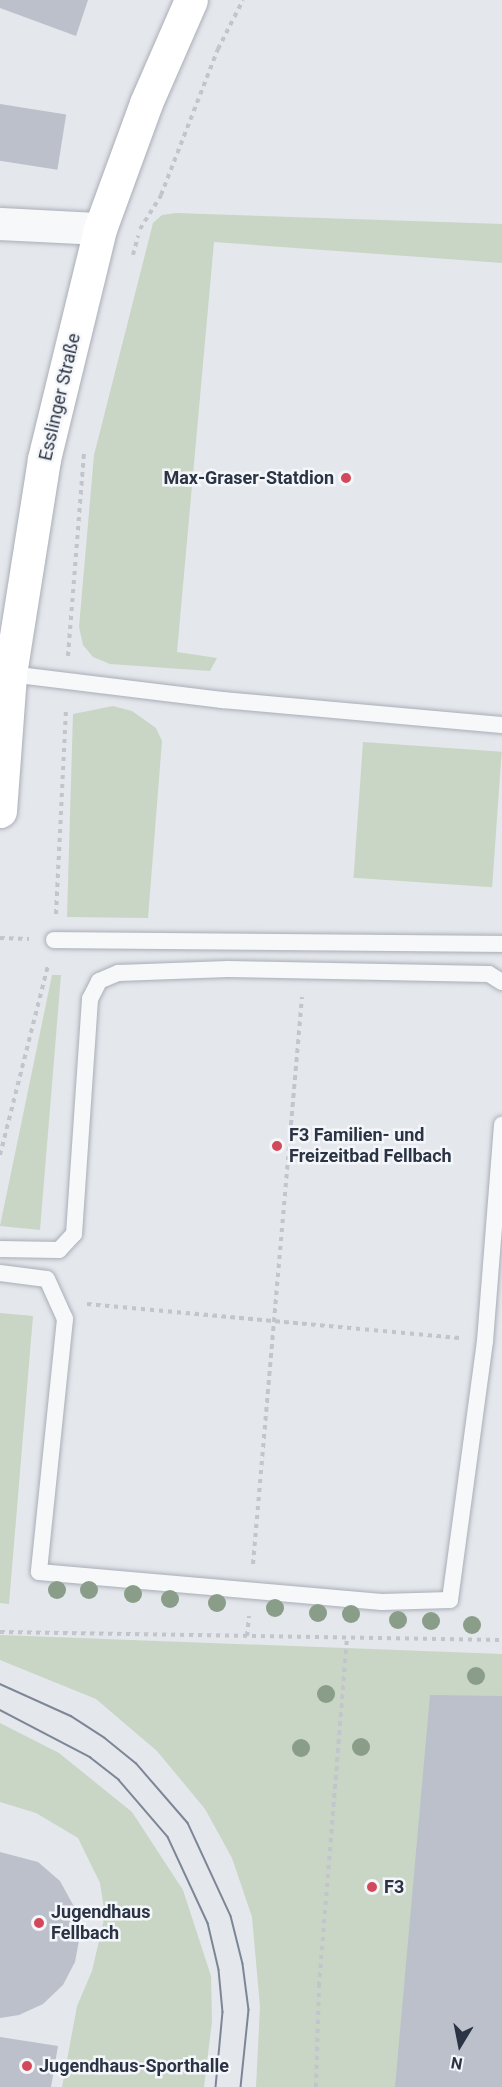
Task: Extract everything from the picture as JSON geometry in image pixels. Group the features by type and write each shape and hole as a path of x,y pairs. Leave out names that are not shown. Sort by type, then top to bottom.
{"main road":[{"name":"Esslinger Straße","path":"0,811 5,674 44,459 100,230 146,103 191,0"}],"street":[{"path":"0,224 100,230"}],"lane":[{"path":"5,674 222,700 502,725"},
{"path":"54,940 502,944"},
{"path":"0,1249 59,1250 74,1234 90,999 99,981 118,972 144,970 489,974 502,982"},
{"path":"0,1273 47,1279 62,1302 65,1319 39,1572 382,1602 450,1600 485,1341 502,1125"}],"path":[{"path":"131,264 139,230 161,195 218,49 243,0"},
{"path":"66,681 85,443"},
{"path":"247,1636 304,972"},
{"path":"62,1302 485,1341"},
{"path":"0,1632 502,1640"},
{"path":"316,2087 319,1986 347,1639"}],"green space":[{"path":"176,213 502,224 502,263 214,242 177,652 217,658 210,671 110,664 93,657 83,645 79,627 94,455 153,223 162,215"},
{"path":"113,706 132,711 156,728 162,741 148,918 67,917 73,714"},
{"path":"363,742 502,752 492,887 354,878"},
{"path":"52,975 61,975 40,1230 0,1226"},
{"path":"0,1313 33,1316 9,1604 0,1603"},
{"name":"F3","path":"0,1635 502,1654 502,2087 256,2087 260,2007 252,1917 232,1858 205,1809 157,1751 96,1699 0,1660"},
{"path":"0,1723 59,1753 132,1812 183,1890 211,1976 212,2021 204,2087 62,2087 77,2006 92,1971 105,1915 100,1883 78,1838 36,1813 0,1802"}],"building":[{"path":"0,0 88,0 76,36 0,8"},
{"path":"0,104 66,114 57,170 0,161"},
{"name":"F3","path":"430,1695 502,1696 502,2087 395,2087"},
{"name":"Jugendhaus Fellbach","path":"0,1852 38,1862 60,1881 77,1912 80,1935 75,1962 63,1985 43,2004 19,2015 0,2018"},
{"name":"Jugendhaus-Sporthalle","path":"0,2037 58,2046 51,2087 0,2087"}],"tram line":[{"path":"0,1684 71,1716 105,1738 136,1763 188,1823 231,1916 243,1964 249,2010 241,2087"},
{"path":"0,1710 90,1757 119,1780 168,1837 208,1923 219,1970 223,2012 216,2087"}],"place":[{"name":"Max-Graser-Statdion","path":"346,478"},
{"name":"F3 Familien- und Freizeitbad Fellbach","path":"277,1146"},
{"name":"F3","path":"372,1887"},
{"name":"Jugendhaus Fellbach","path":"39,1923"},
{"name":"Jugendhaus-Sporthalle","path":"27,2066"}]}
